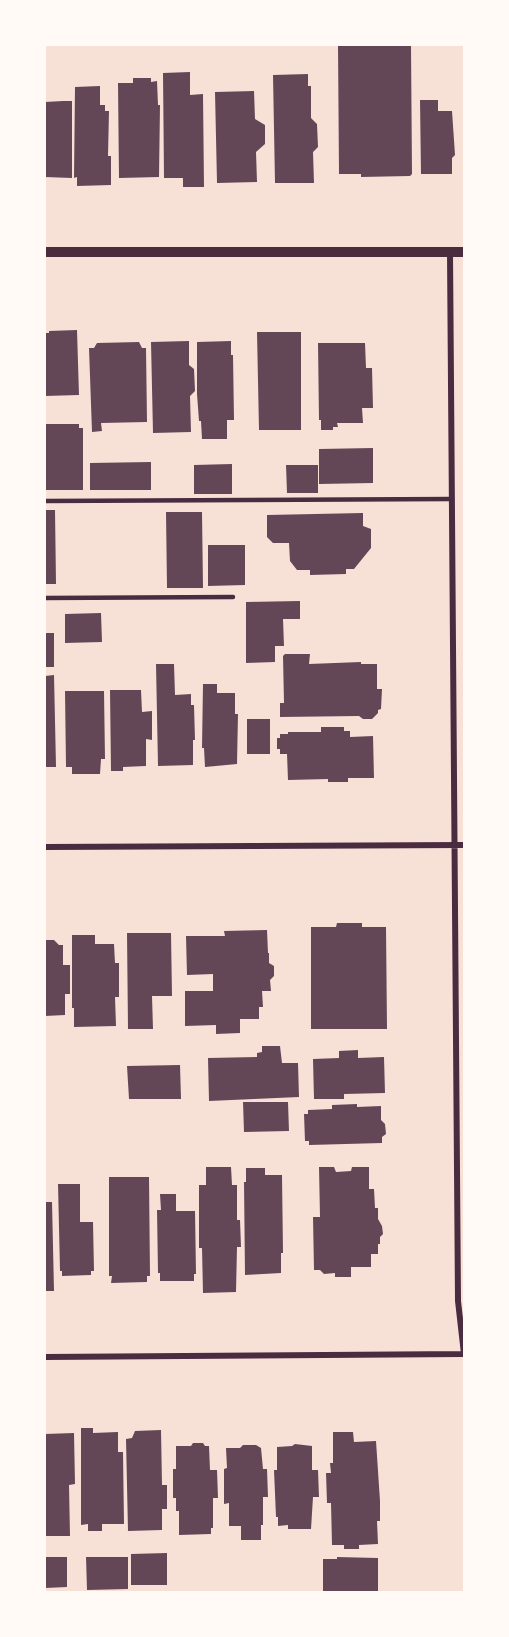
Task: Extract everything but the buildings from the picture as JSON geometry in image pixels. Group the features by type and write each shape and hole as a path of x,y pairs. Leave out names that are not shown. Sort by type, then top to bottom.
{"street":[{"path":"45,252 464,252"},
{"path":"45,1357 464,1354 458,1301 450,253"},
{"path":"45,847 464,845"}],"lane":[{"path":"45,501 452,499"},
{"path":"45,598 233,597"}]}
